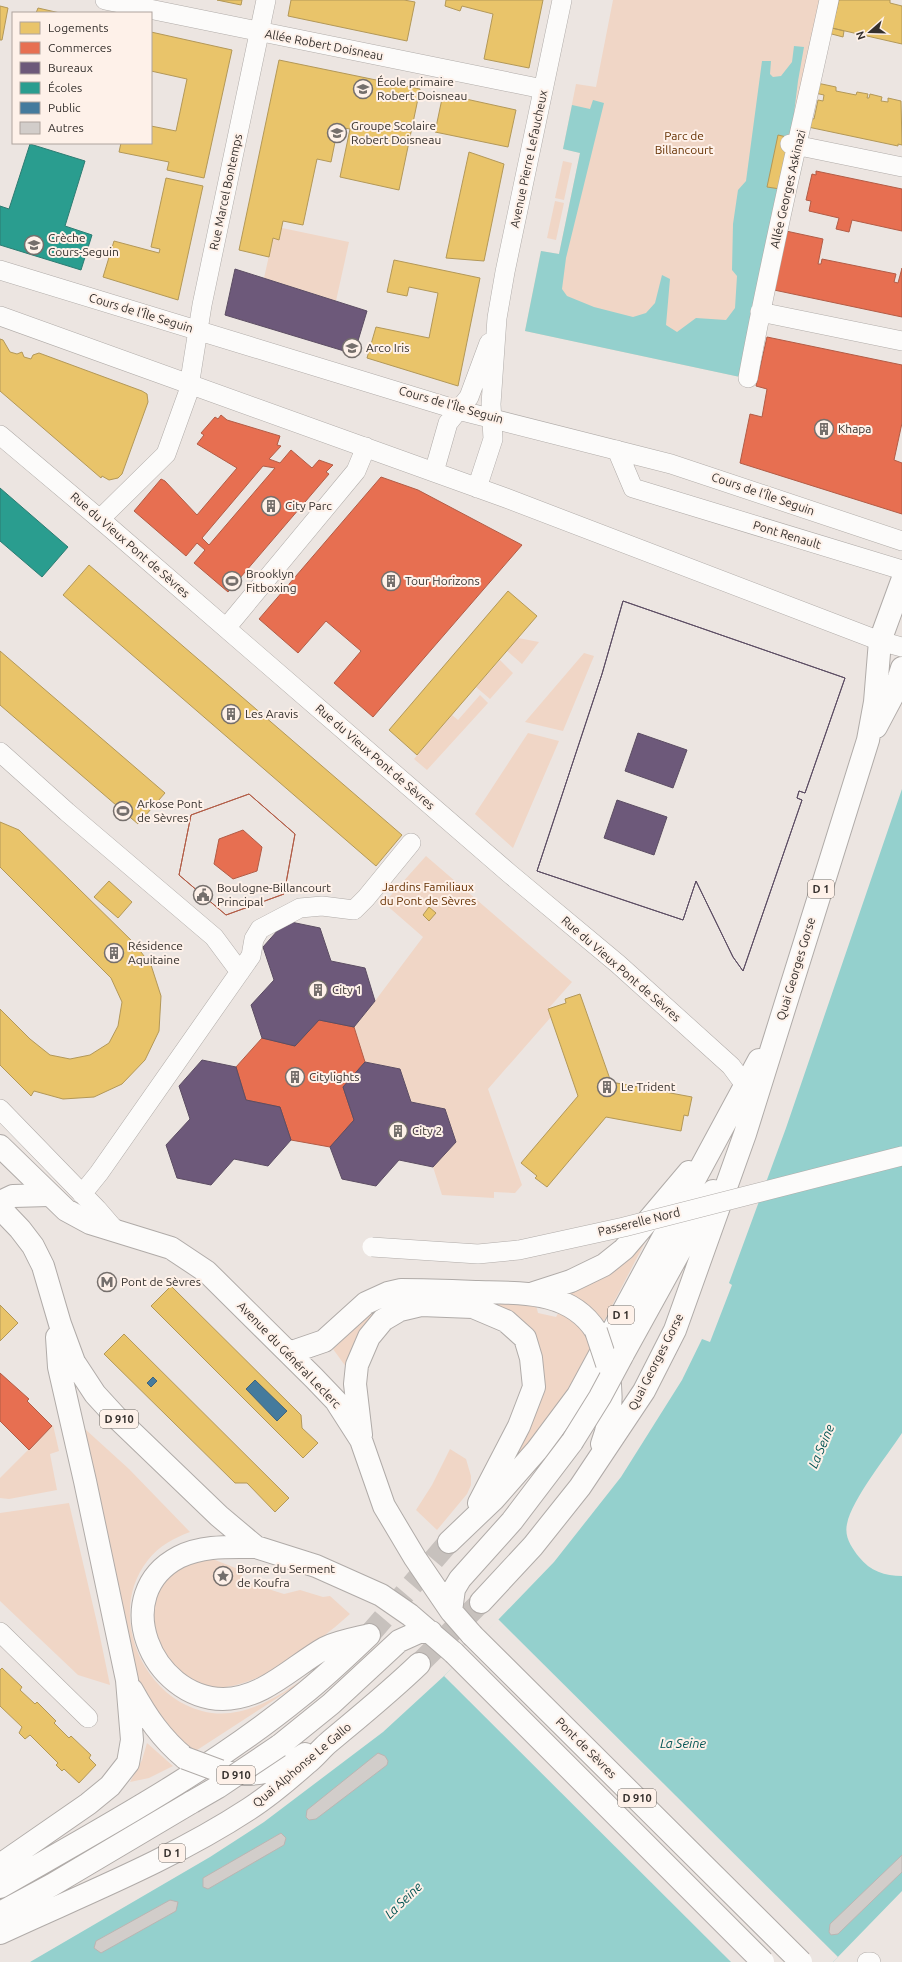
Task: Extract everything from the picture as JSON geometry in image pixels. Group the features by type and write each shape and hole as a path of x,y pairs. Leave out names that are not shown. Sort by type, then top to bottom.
{"main road":[{"name":"Quai Georges Gorse","path":"481,1602 533,1546 580,1486 644,1391 675,1330 745,1134 868,740 875,702 880,641 902,581"},
{"name":"Quai Georges Gorse","path":"868,740 884,714 894,693 902,668"},
{"name":"Quai Georges Gorse","path":"449,1542 468,1525 537,1450 578,1394 757,1062 775,1038"},
{"name":"D 1","path":"451,1612 454,1589 460,1578 512,1521 572,1442 600,1397 614,1360 745,1134"},
{"name":"Avenue du Général Leclerc","path":"0,1146 49,1195 72,1213 90,1223 171,1248 192,1260 216,1280 336,1401 361,1440 384,1506 433,1586 451,1612 472,1635"},
{"path":"534,1294 571,1281 604,1265 624,1249 711,1147"},
{"path":"0,1202 12,1196 49,1195"},
{"name":"D 910","path":"0,1208 20,1229 33,1246 43,1266 60,1324 74,1362 95,1394 218,1516 256,1547 316,1566 381,1595 431,1632 454,1653 763,1962"},
{"path":"289,1353 324,1341 366,1303 388,1293 414,1290 534,1294 569,1306 590,1321 614,1360 610,1414 606,1435 598,1454 580,1486"},
{"path":"0,1864 88,1804 110,1786 128,1763 132,1740 127,1680 85,1481 59,1367 54,1300"},
{"path":"361,1440 355,1376 360,1354 368,1337 384,1320 400,1310 421,1305 473,1307 506,1321 525,1338 531,1358 534,1387 519,1426 468,1525"},
{"path":"0,1887 126,1815 217,1757 300,1697 369,1635 326,1647 264,1688 238,1698 223,1699 209,1697 182,1687 159,1666 147,1643 143,1622 144,1608 149,1587 160,1571 187,1554 211,1548 256,1547"},
{"name":"D 910","path":"0,1913 52,1885 218,1787 279,1746 331,1704 399,1640 419,1632 431,1632"},
{"name":"Pont de Sèvres","path":"472,1635 801,1962"},
{"name":"Quai Alphonse Le Gallo","path":"0,1933 143,1868 223,1825 251,1808 307,1764 326,1744 373,1707 419,1664"},
{"path":"127,1680 146,1716 156,1731 169,1745 185,1758 220,1771 240,1775 259,1774 286,1765 311,1750 326,1744"}],"street":[{"name":"Allée Robert Doisneau","path":"105,0 543,89"},
{"name":"Rue Marcel Bontemps","path":"100,519 166,454 188,392 197,330 266,0"},
{"name":"Avenue Pierre Lefaucheux","path":"477,488 493,439 491,404 497,318 505,272 562,0"},
{"name":"Allée Georges Askinazi","path":"748,378 794,145 829,0"},
{"path":"794,145 902,167"},
{"name":"Cours de l'Île Seguin","path":"0,270 458,410 671,464 902,541"},
{"path":"760,312 902,340"},
{"path":"0,316 366,447 880,641 902,647"},
{"name":"Avenue Pierre Lefaucheux","path":"434,472 448,423 469,397 497,318"},
{"name":"Rue du Vieux Pont de Sèvres","path":"0,435 100,519 510,874 618,964 731,1066 745,1085"},
{"path":"226,628 356,471 366,447"},
{"name":"Pont Renault","path":"617,450 633,488 902,570"},
{"path":"0,752 67,812 214,937 240,972"},
{"path":"82,1194 99,1173 251,956 254,939 260,929 300,908 322,906 354,910 366,898 411,843"},
{"path":"0,1109 116,1231"},
{"name":"Passerelle Nord","path":"372,1247 478,1254 519,1250 624,1227 902,1156"},
{"path":"0,1632 88,1718"}],"green space":[{"name":"Parc de Billancourt","path":"613,0 820,0 740,377 525,331 541,251 559,254 580,153 563,149 576,84 596,87"},
{"path":"563,161 572,163 564,200 555,198"},
{"path":"555,201 564,203 556,240 547,238"},
{"path":"282,228 349,242 336,301 264,278 273,238 279,240"},
{"path":"518,638 539,642 522,664 507,651"},
{"path":"584,653 594,656 563,731 525,722"},
{"path":"500,660 513,673 490,699 476,687"},
{"path":"480,695 488,703 427,770 414,759 452,715 458,720"},
{"path":"528,733 559,741 513,848 475,814"},
{"name":"Jardins Familiaux du Pont de Sèvres","path":"426,856 572,982 548,1009 551,1017 488,1089 522,1185 515,1193 494,1192 494,1198 442,1195 433,1167 456,1142 445,1109 411,1102 400,1069 365,1062 354,1027 423,937 384,903"},
{"path":"653,1227 604,1321 584,1303 573,1296 560,1291"},
{"path":"394,1299 536,1305 538,1313 556,1317 560,1310 568,1314 591,1338 590,1349 582,1369 506,1478 532,1416 523,1327 411,1301 349,1371 333,1349 370,1314"},
{"path":"53,1425 59,1451 50,1454 57,1490 9,1499 0,1498 0,1478"},
{"path":"85,1429 129,1469 190,1532 167,1543 152,1555 136,1580 130,1603 131,1626 136,1649 147,1670 162,1688 180,1702 202,1711 224,1714 255,1707 305,1680 194,1752 183,1745 152,1711 135,1675 93,1480"},
{"path":"450,1449 466,1459 471,1476 471,1485 467,1494 437,1530 416,1510 432,1485"},
{"path":"69,1503 110,1685 78,1675 0,1601 0,1513"},
{"path":"210,1558 238,1569 246,1582 284,1594 300,1590 323,1597 330,1596 350,1614 324,1636 292,1659 275,1669 242,1684 226,1687 209,1686 193,1680 179,1671 168,1658 160,1643 155,1627 154,1610 158,1591 177,1566 188,1562"},
{"path":"147,1743 173,1766 149,1778 130,1782 142,1760"}],"water":[{"path":"794,46 804,47 791,138 740,377 525,331 541,251 559,254 580,153 563,149 572,105 590,109 593,100 604,103 566,258 562,289 567,296 594,307 633,317 646,313 655,303 662,275 670,279 666,325 677,332 696,318 726,320 735,308 737,276 732,270 733,224 738,190 746,181 762,61 771,61 770,74 773,77 781,76 792,62"},
{"name":"La Seine","path":"902,789 902,1433 856,1502 850,1514 846,1529 851,1546 863,1562 878,1572 902,1576 902,1891 833,1962 30,1962 210,1857 264,1822 383,1732 444,1676 554,1562 621,1477 682,1380 702,1339 710,1342 732,1285 729,1283 786,1128"}],"pier":[{"path":"498,1619 838,1957 833,1962 731,1962 444,1676"}],"building: Logements":[{"path":"217,0 242,0 241,5"},
{"path":"291,0 404,0 415,2 407,41 288,16"},
{"path":"446,0 543,0 529,68 484,59 493,14 462,6 460,11 445,6"},
{"path":"835,0 838,0 832,28 844,31 843,37 828,33"},
{"path":"839,0 890,0 890,3 902,6 902,44 832,28"},
{"path":"0,6 8,8 2,40 0,40"},
{"path":"38,8 56,12 36,12"},
{"path":"152,32 232,50 204,178 167,170 169,162 119,152 121,144 152,144 152,126 176,131 187,79 152,71"},
{"name":"Groupe Scolaire Robert Doisneau","path":"279,60 420,89 399,190 340,177 350,129 338,127 331,162 317,159 303,225 283,221 279,240 273,238 269,257 239,250"},
{"path":"817,83 836,87 836,91 856,95 857,92 868,94 867,98 869,98 870,94 882,97 881,101 888,102 888,98 901,101 902,145 898,144 898,146 808,127 810,118 814,119 818,100 823,101 824,95 815,93"},
{"path":"443,94 516,110 508,147 435,132"},
{"path":"778,135 791,138 780,189 767,187"},
{"path":"469,152 504,164 484,261 446,258"},
{"path":"166,178 203,186 178,300 103,277 114,241 159,253 160,249 151,247"},
{"path":"394,260 480,278 458,386 367,358 376,327 429,338 438,293 409,287 407,296 387,292"},
{"path":"0,339 3,340 10,352 17,354 22,352 24,357 31,359 33,355 39,353 147,394 148,402 122,474 118,478 109,480 102,476 101,478 0,391"},
{"name":"Les Aravis","path":"89,565 402,835 376,866 63,595"},
{"path":"508,591 537,616 417,755 389,730"},
{"path":"0,651 165,793 138,824 0,705"},
{"name":"Résidence Aquitaine","path":"0,822 19,830 134,943 151,965 161,996 159,1031 145,1060 122,1084 94,1097 63,1099 34,1091 31,1096 0,1065 0,1009 30,1039 50,1055 70,1059 90,1055 109,1043 118,1026 122,1002 111,978 0,867"},
{"path":"109,881 132,902 118,918 94,897"},
{"path":"429,907 436,913 429,921 423,915"},
{"name":"Le Trident","path":"580,994 611,1082 692,1097 688,1116 684,1115 681,1131 606,1117 547,1187 535,1178 537,1176 521,1163 578,1096 548,1009 566,1003 565,999"},
{"path":"171,1286 301,1415 302,1428 318,1443 303,1458 151,1306"},
{"path":"0,1305 18,1323 0,1341"},
{"path":"124,1334 289,1498 275,1512 247,1483 235,1483 104,1354"},
{"path":"2,1668 22,1687 20,1690 35,1704 37,1702 56,1721 54,1723 69,1738 71,1736 91,1755 89,1758 96,1765 79,1783 64,1769 62,1771 56,1765 58,1763 30,1735 25,1739 19,1733 22,1727 0,1706 0,1670"}],"building: Commerces":[{"path":"816,171 902,189 902,231 852,220 849,232 836,229 839,218 809,211 811,201 806,200 812,174 816,175"},
{"path":"786,231 823,239 818,264 821,264 822,259 896,274 894,282 898,283 902,268 902,317 774,290"},
{"name":"Khapa","path":"767,337 902,365 902,423 894,460 902,463 902,514 740,463 750,414 762,417 767,389 756,386"},
{"name":"City Parc","path":"221,415 227,420 280,436 277,445 281,446 269,459 280,463 291,450 312,468 319,460 333,465 326,472 329,474 228,592 194,563 205,550 197,543 186,556 134,511 161,479 165,481 197,515 237,468 197,444 204,435 201,433 215,417 218,419","holes":["263,466 275,468 209,545 202,538"]},
{"name":"Tour Horizons","path":"381,477 418,490 522,545 373,717 334,683 361,651 326,621 298,653 259,619"},
{"path":"249,794 295,834 284,894 226,915 179,875 191,815","holes":["243,830 262,847 257,871 233,879 214,864 219,839"]},
{"path":"249,794 295,834 284,894 226,915 179,875 191,815"},
{"name":"Citylights","path":"319,1020 354,1027 365,1062 343,1087 354,1120 330,1147 291,1140 280,1107 246,1100 236,1067 262,1038 295,1046"},
{"path":"0,1373 29,1399 27,1401 52,1426 29,1450 0,1421"}],"building: Bureaux":[{"path":"235,269 367,311 354,354 225,315"},
{"path":"623,601 845,678 805,793 799,791 797,798 802,800 743,971 733,957 696,881 683,920 537,871 602,674","holes":["638,733 687,750 673,788 625,771","617,800 667,817 654,855 604,838"]},
{"path":"623,601 845,678 805,793 799,791 797,798 802,800 743,971 733,957 696,881 683,920 537,871 602,674"},
{"name":"City 1","path":"286,921 320,928 331,961 365,968 375,1001 354,1027 319,1020 295,1046 262,1038 251,1005 274,980 263,947"},
{"path":"202,1060 236,1067 246,1100 280,1107 291,1140 268,1166 234,1159 211,1185 177,1178 166,1145 190,1119 179,1086"},
{"name":"City 2","path":"365,1062 400,1069 411,1102 445,1109 456,1142 433,1167 399,1160 376,1186 342,1179 330,1147 354,1120 343,1087"}],"building: Écoles":[{"path":"30,144 85,161 65,226 92,235 81,270 0,245 0,206 9,209"},
{"path":"0,488 68,547 42,577 0,541"}],"building: Public":[{"path":"153,1377 157,1381 151,1387 147,1383"},
{"path":"255,1380 287,1411 277,1421 246,1389"}],"building: Autres":[{"path":"378,1753 385,1756 388,1761 387,1765 316,1819 309,1820 306,1817 307,1810"},
{"path":"281,1833 286,1838 284,1845 208,1889 203,1887 203,1878"},
{"path":"902,1855 902,1872 838,1934 831,1935 829,1932 830,1924"},
{"path":"170,1900 178,1902 176,1911 101,1953 94,1948 96,1941"}],"tunnel":[{"path":"369,1635 449,1542"},
{"path":"419,1664 481,1602"}],"place":[{"name":"École primaire Robert Doisneau","path":"363,89"},
{"name":"Groupe Scolaire Robert Doisneau","path":"337,133"},
{"name":"Crèche Cours-Seguin","path":"34,245"},
{"name":"Arco Iris","path":"352,348"},
{"name":"Khapa","path":"824,429"},
{"name":"City Parc","path":"271,506"},
{"name":"Brooklyn Fitboxing","path":"232,581"},
{"name":"Tour Horizons","path":"391,581"},
{"name":"Les Aravis","path":"231,714"},
{"name":"Arkose Pont de Sèvres","path":"123,811"},
{"name":"Boulogne-Billancourt Principal","path":"203,895"},
{"name":"Résidence Aquitaine","path":"114,953"},
{"name":"City 1","path":"318,990"},
{"name":"Citylights","path":"295,1077"},
{"name":"Le Trident","path":"607,1087"},
{"name":"City 2","path":"398,1131"},
{"name":"Pont de Sèvres","path":"107,1282"},
{"name":"Borne du Serment de Koufra","path":"223,1576"}]}
